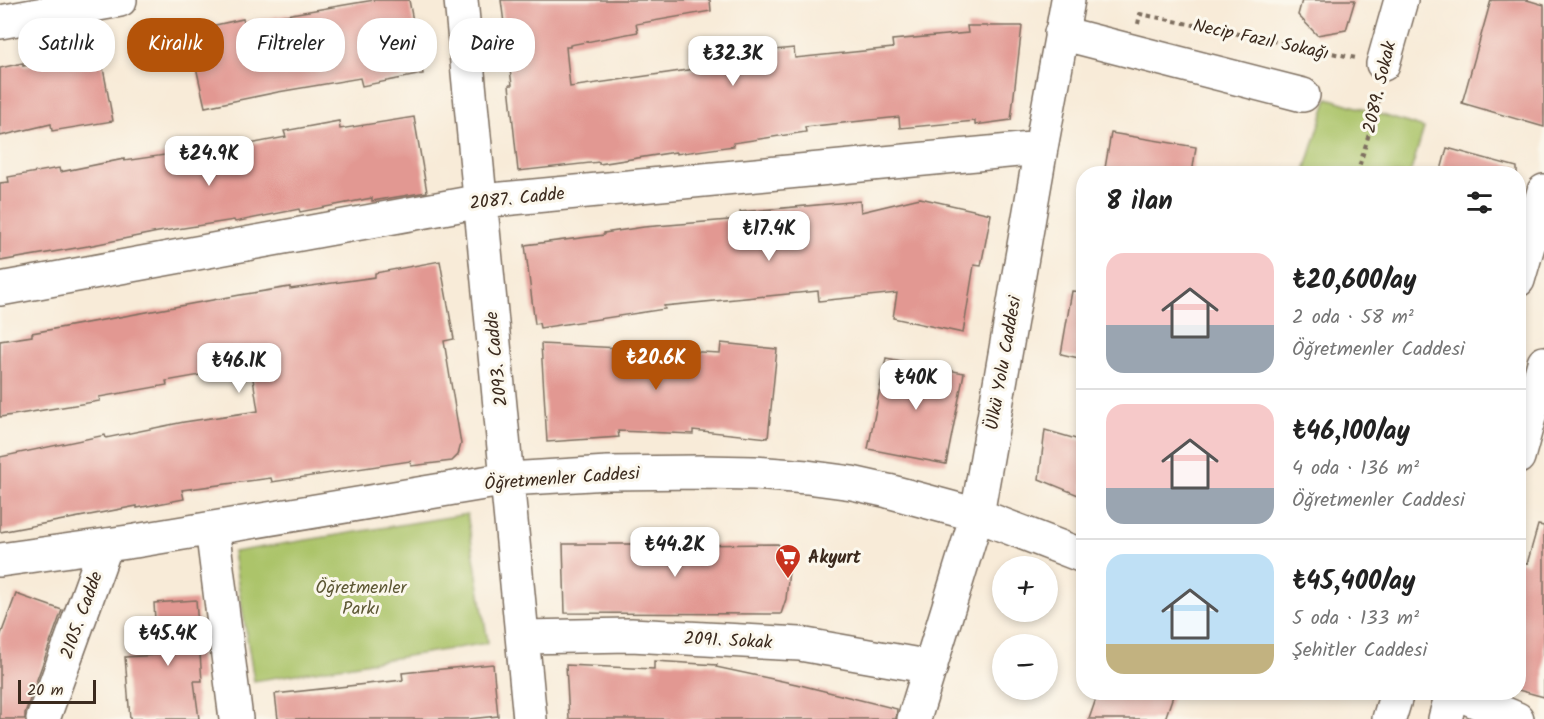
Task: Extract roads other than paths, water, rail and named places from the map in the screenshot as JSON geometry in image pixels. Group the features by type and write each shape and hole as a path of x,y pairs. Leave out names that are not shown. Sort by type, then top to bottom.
{"street":[{"path":"0,22 120,0"},
{"name":"2093. Cadde","path":"461,0 530,719"},
{"name":"Ülkü Yolu Caddesi","path":"914,719 977,515 1068,0"},
{"name":"2089. Sokak","path":"1383,64 1401,0"},
{"path":"1061,33 1303,95"},
{"name":"2087. Cadde","path":"0,289 481,201 1041,148"},
{"path":"1526,253 1544,191"},
{"path":"1526,443 1535,428 1544,363"},
{"name":"Öğretmenler Caddesi","path":"0,560 212,528 507,478 608,473 754,473 852,483 977,515 1076,553"},
{"path":"212,528 236,719"},
{"name":"2105. Cadde","path":"43,719 106,545"},
{"name":"2091. Sokak","path":"523,638 631,635 800,644 931,667"},
{"path":"1389,719 1395,700"},
{"path":"1445,719 1452,700"},
{"path":"1472,700 1517,719"}],"place":[{"name":"Akyurt","path":"788,580"}],"park label":[{"name":"Öğretmenler Parkı","path":"361,597"}]}
